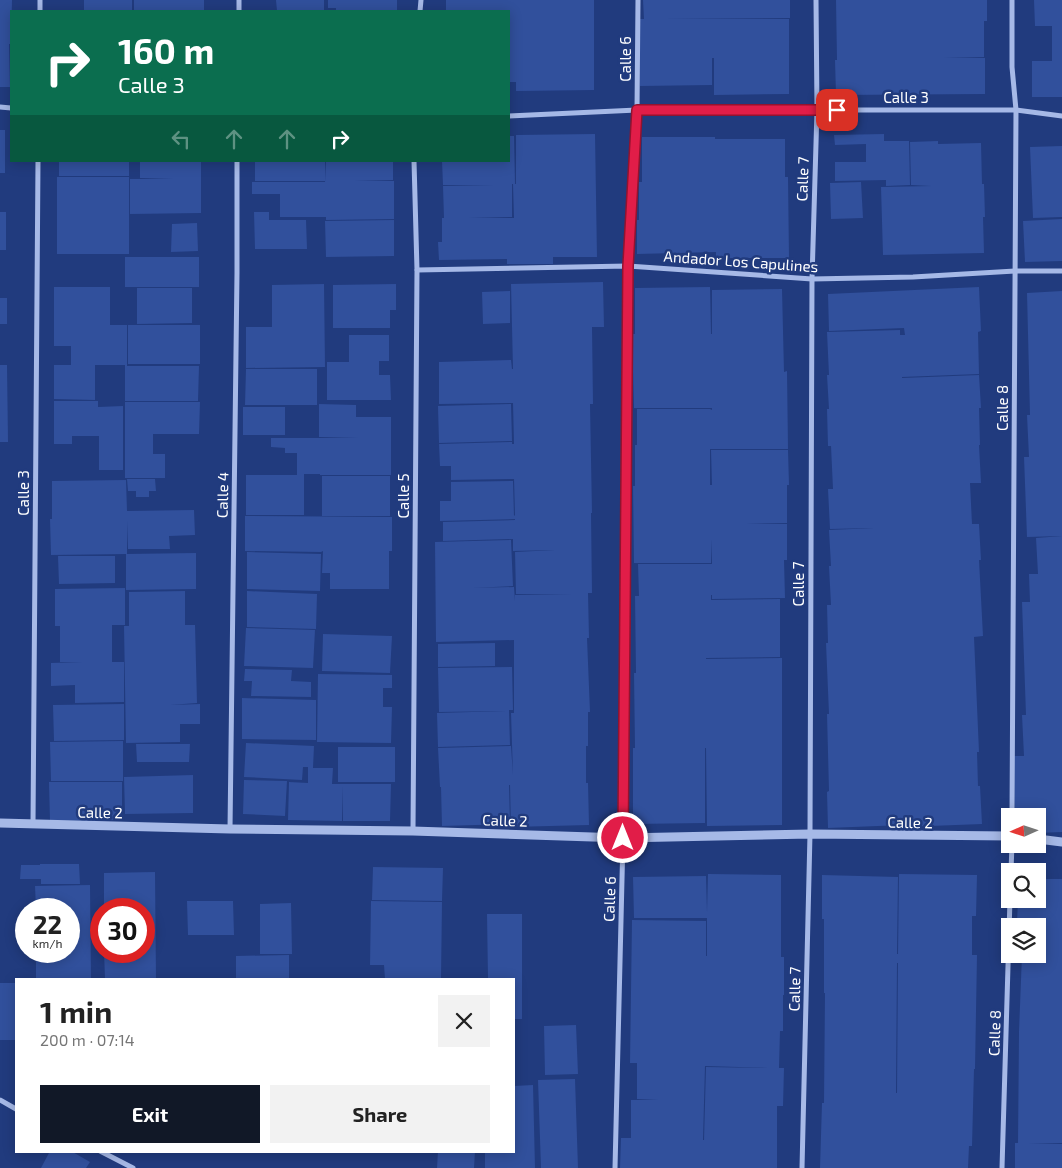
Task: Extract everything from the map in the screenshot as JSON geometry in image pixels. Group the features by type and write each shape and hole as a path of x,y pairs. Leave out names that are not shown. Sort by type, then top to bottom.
{"street":[{"name":"Calle 6","path":"615,1168 623,838 628,266 637,110 638,0"},
{"name":"Calle 7","path":"802,1168 810,834 812,279 817,110 816,0"},
{"name":"Calle 8","path":"1012,0 1012,67 1016,110 1012,808"},
{"name":"Calle 3","path":"510,116 637,110 1016,110 1062,116"},
{"name":"Calle 3","path":"33,824 38,162"},
{"name":"Calle 4","path":"230,829 237,162"},
{"name":"Calle 5","path":"413,831 418,270 414,162"},
{"name":"Andador Los Capulines","path":"418,270 628,266 812,279 912,277 1015,271 1062,271"},
{"name":"Calle 2","path":"0,823 230,829 413,831 623,838 810,834 1001,836"},
{"path":"1046,840 1062,842"},
{"name":"Calle 8","path":"1002,1168 1010,908"},
{"path":"0,1100 15,1108"},
{"path":"104,1153 133,1168"}],"building":[{"path":"0,0 12,0 9,44 10,87 0,87"},
{"path":"84,0 132,0 132,10 84,10"},
{"path":"134,0 204,0 204,10 134,10"},
{"path":"276,0 324,0 324,10 277,10"},
{"path":"328,0 397,0 397,10 336,10 336,8 328,8"},
{"path":"446,0 594,0 594,90 516,91 516,82 510,82 510,10 446,10"},
{"path":"643,0 790,0 790,18 663,19 789,19 789,94 714,95 714,58 712,58 712,85 640,86 639,19 644,19"},
{"path":"836,0 987,0 987,21 984,21 984,57 944,57 985,58 985,94 836,95"},
{"path":"1034,0 1062,0 1062,97 1032,97 1032,61 1052,61 1052,26 1035,26"},
{"path":"0,130 5,130 5,173 0,173"},
{"path":"595,134 597,257 553,257 553,264 507,264 507,259 439,260 438,242 442,242 442,218 444,218 443,186 493,185 443,185 442,162 510,162 510,136 514,136 516,184 516,135","holes":["512,184 514,218 469,218 512,217"]},
{"path":"884,134 884,141 909,141 910,185 886,186 886,180 835,181 835,162 866,162 866,144 835,145 834,135"},
{"path":"642,137 785,139 785,177 788,177 789,258 716,258 716,252 637,254 639,182 642,182"},
{"path":"938,141 938,144 981,143 985,217 983,217 984,253 883,255 881,187 931,186 911,185 910,142"},
{"path":"1062,146 1062,217 1033,218 1030,147"},
{"path":"59,162 129,162 129,176 59,176"},
{"path":"140,162 201,162 201,213 130,214 130,179 173,179 140,178"},
{"path":"255,162 325,162 325,181 255,181"},
{"path":"326,162 393,162 393,180 355,181 394,181 394,219 326,220 326,217 280,217 280,194 252,194 252,182 325,182"},
{"path":"57,177 129,177 129,254 57,254"},
{"path":"861,182 863,218 831,219 830,183"},
{"path":"0,212 6,212 6,250 0,250"},
{"path":"254,212 269,212 269,220 306,220 307,249 255,249"},
{"path":"1062,219 1062,261 1025,262 1023,221"},
{"path":"394,220 394,256 326,257 325,221"},
{"path":"197,223 198,251 171,252 172,224"},
{"path":"125,257 199,257 199,287 125,287"},
{"path":"603,282 604,327 592,327 593,404 590,404 592,593 588,593 589,638 587,638 590,712 588,712 588,746 586,746 589,825 511,827 509,785 510,824 442,826 438,748 511,746 513,775 511,713 514,713 514,640 436,642 435,542 511,540 513,586 472,588 514,587 515,601 515,595 571,594 516,594 515,552 555,550 513,551 513,539 443,541 443,522 515,520 440,521 440,501 451,501 451,482 513,481 514,516 514,479 451,480 451,466 440,466 439,444 512,442 514,444 513,403 439,404 439,362 511,360 513,369 511,284"},
{"path":"324,284 325,367 246,368 246,327 272,327 272,285"},
{"path":"396,284 396,310 390,310 390,328 333,328 333,285"},
{"path":"54,287 110,287 110,325 127,325 127,366 199,366 198,401 125,401 125,365 95,365 95,400 54,399 54,365 71,365 71,346 54,346"},
{"path":"710,287 711,334 712,290 782,289 784,372 787,371 788,449 710,449 710,485 712,485 711,450 788,450 787,523 746,523 787,524 787,560 784,560 785,598 712,599 711,595 711,600 780,599 780,657 706,659 782,658 782,825 707,826 706,748 705,823 633,824 634,673 636,673 635,596 639,596 638,564 712,564 712,539 711,563 634,563 633,486 635,486 637,409 712,410 712,408 634,408 632,334 635,334 635,288"},
{"path":"979,287 981,331 978,332 979,374 902,378 979,375 981,483 970,483 972,524 979,524 981,560 979,560 983,636 974,637 979,752 977,752 978,786 980,786 982,824 828,828 827,714 829,714 826,643 828,643 827,605 831,605 829,530 874,528 830,529 828,489 833,489 831,446 828,446 827,409 829,409 827,375 829,375 827,332 900,330 900,335 905,335 904,328 829,331 828,294"},
{"path":"137,288 192,288 192,323 137,324"},
{"path":"510,291 510,323 483,324 482,292"},
{"path":"1062,291 1062,536 1027,537 1024,457 1029,457 1027,415 1030,415 1027,293"},
{"path":"0,298 7,298 7,324 0,324"},
{"path":"128,325 200,325 200,364 128,364"},
{"path":"349,335 389,335 389,361 379,361 379,375 390,375 391,400 327,400 327,362 349,362"},
{"path":"0,365 7,365 8,442 0,442"},
{"path":"246,369 317,369 317,405 245,405"},
{"path":"54,401 98,401 98,407 123,406 123,470 99,470 99,436 72,436 72,444 54,444"},
{"path":"125,402 200,402 199,434 153,434 153,454 165,454 165,478 125,478"},
{"path":"319,404 356,405 356,417 391,417 391,475 304,474 304,515 246,515 246,475 297,475 297,453 285,453 285,448 271,447 271,438 358,438 319,437"},
{"path":"511,404 512,441 439,443 438,406"},
{"path":"243,407 285,407 285,435 243,435"},
{"path":"322,476 390,476 390,516 322,516"},
{"path":"127,479 155,479 156,491 149,491 149,497 136,497 136,491 128,491"},
{"path":"126,480 127,511 194,510 195,535 169,536 170,549 128,549 127,521 127,554 51,555 52,481"},
{"path":"245,516 392,517 392,551 389,551 389,589 330,589 330,573 322,573 323,551 245,551"},
{"path":"1062,536 1062,832 1046,833 1046,808 1015,808 1014,756 1024,756 1022,715 1026,715 1022,602 1030,602 1029,574 1038,574 1036,538"},
{"path":"247,552 321,554 320,591 247,589"},
{"path":"196,553 196,589 126,590 126,554"},
{"path":"58,556 115,556 115,583 59,584"},
{"path":"125,588 125,625 112,625 112,662 124,662 124,702 75,703 75,685 51,686 51,663 82,662 60,662 60,626 55,626 55,589"},
{"path":"185,591 185,625 195,625 197,703 170,705 200,704 200,724 180,724 180,742 126,743 124,626 129,626 129,592"},
{"path":"247,591 317,594 316,629 247,627"},
{"path":"246,628 315,630 313,668 244,666"},
{"path":"323,634 392,636 390,673 322,671"},
{"path":"495,643 495,666 438,667 438,644"},
{"path":"512,667 513,710 509,710 510,745 438,747 437,713 506,711 439,712 438,668"},
{"path":"245,669 292,670 291,681 311,682 311,697 251,696 252,681 244,681"},
{"path":"318,674 392,675 392,688 383,688 383,707 392,707 391,743 317,742"},
{"path":"242,698 316,700 316,740 242,739"},
{"path":"124,704 124,740 54,741 53,705"},
{"path":"123,741 123,781 51,781 50,742"},
{"path":"246,743 314,746 313,768 333,768 332,784 391,784 390,821 343,821 343,786 342,821 288,820 289,782 308,783 308,767 303,767 302,780 244,777"},
{"path":"136,744 190,744 189,762 137,762"},
{"path":"338,747 395,747 395,782 338,782"},
{"path":"193,775 193,813 125,814 124,777"},
{"path":"244,780 287,781 285,816 243,814"},
{"path":"49,782 122,782 122,820 50,821"},
{"path":"79,864 80,884 41,884 41,879 20,879 21,865"},
{"path":"373,867 443,868 442,901 372,900"},
{"path":"155,872 156,978 105,978 104,963 155,963 155,898 104,898 104,873"},
{"path":"708,874 781,875 781,957 784,957 784,995 783,1031 780,1031 779,1068 784,1068 783,1106 777,1106 777,1168 620,1168 621,1138 631,1138 631,1100 658,1100 637,1099 637,1063 630,1063 632,920 706,921 707,956 707,918 634,918 633,877 706,876 707,912","holes":["705,1066 768,1068 706,1067 703,1140"]},
{"path":"899,874 977,875 976,916 972,916 972,955 977,955 975,1069 972,1146 969,1146 968,1168 820,1168 822,1103 824,1103 825,993 822,875 898,877 898,954","holes":["897,963 897,1093 896,1093"]},
{"path":"1046,879 1062,879 1062,1143 1029,1143 1062,1144 1062,1168 1015,1168 1015,1143 1018,1143 1022,963 1046,963 1046,918 1017,918 1018,908 1046,908"},
{"path":"90,885 91,978 36,978 36,963 80,963 80,898 36,898 35,886"},
{"path":"187,901 233,901 234,935 188,935"},
{"path":"371,901 442,902 441,978 385,978 384,965 370,965"},
{"path":"291,903 292,954 260,954 260,904"},
{"path":"487,914 522,914 522,1019 515,1019 515,978 488,978"},
{"path":"289,955 289,978 236,978 236,956"},
{"path":"0,983 15,983 15,1040 0,1040"},
{"path":"576,1025 578,1074 545,1075 544,1026"},
{"path":"575,1079 578,1168 541,1168 538,1080"},
{"path":"533,1085 535,1168 485,1168 485,1153 515,1153 515,1086"},
{"path":"49,1153 74,1153 90,1162 86,1168 41,1168"},
{"path":"438,1153 475,1153 474,1168 437,1168"}],"route":[{"path":"623,838 628,266 637,110 837,110"}]}
